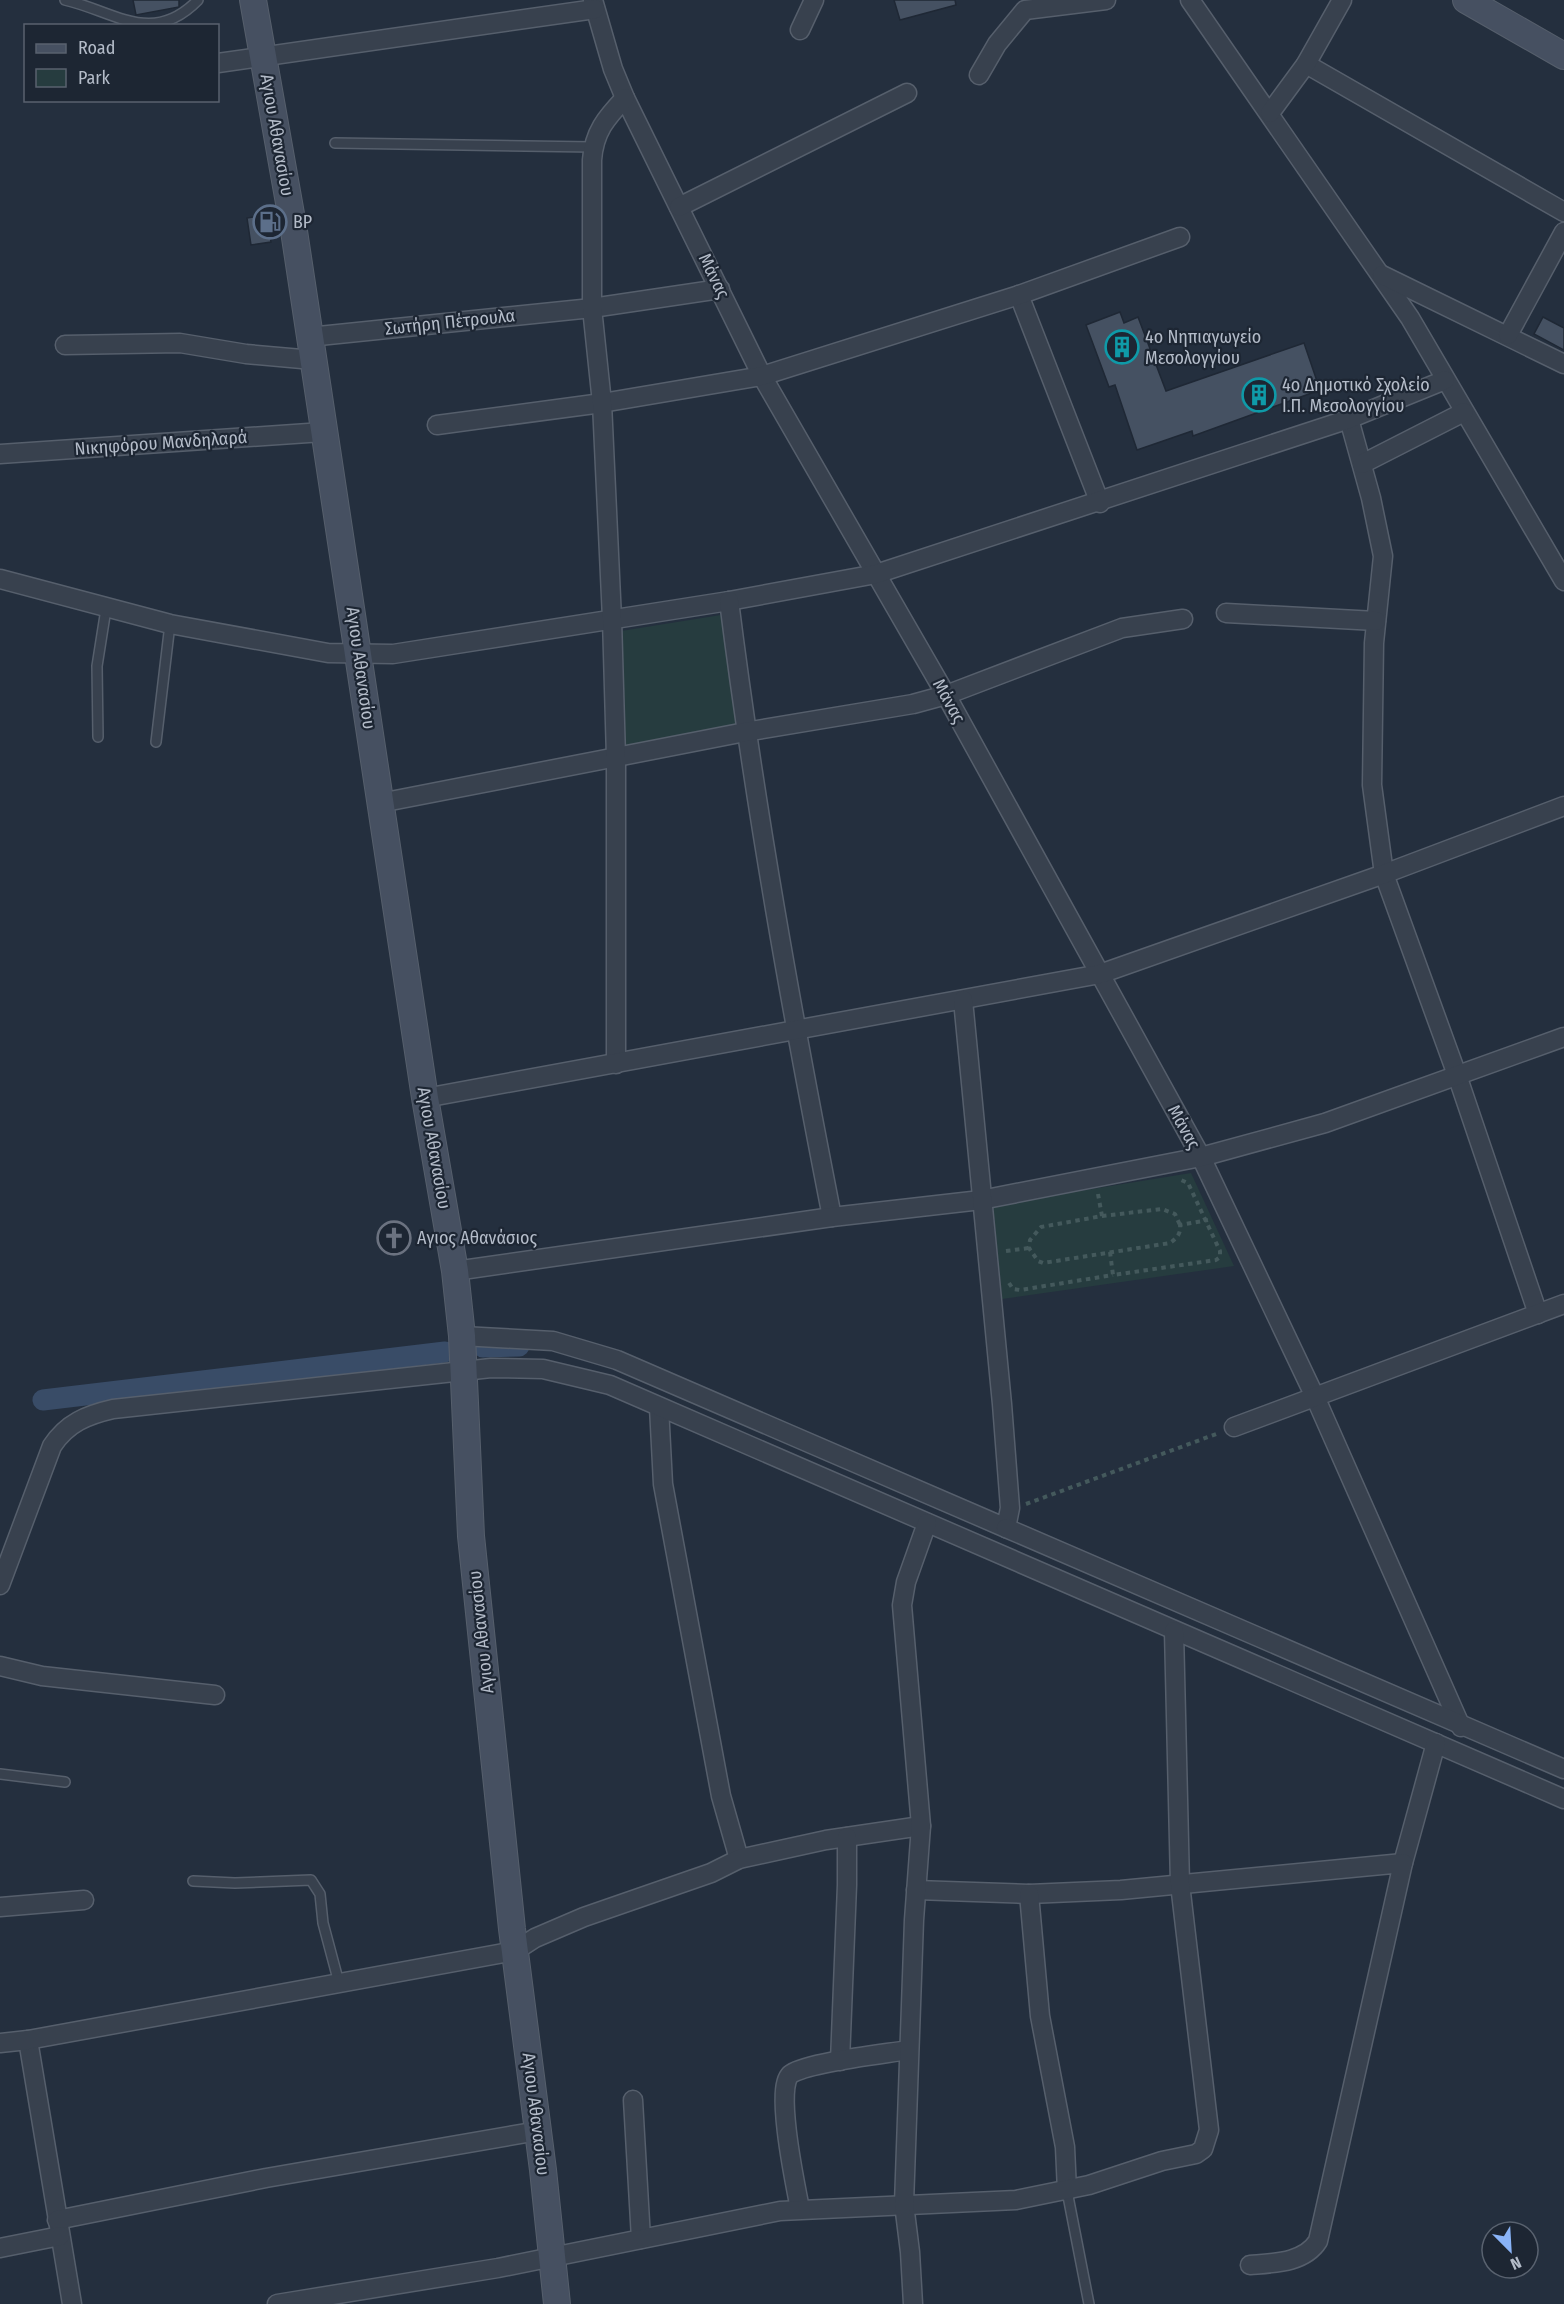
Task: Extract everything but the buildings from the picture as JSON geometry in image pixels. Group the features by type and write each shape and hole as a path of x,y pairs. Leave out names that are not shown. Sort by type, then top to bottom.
{"main road":[{"name":"Αγιου Αθανασίου","path":"253,0 360,655 380,803 455,1271 462,1336 461,1370 471,1536 515,1951 557,2304"},
{"path":"1466,0 1564,56"}],"street":[{"path":"800,30 814,0"},
{"path":"979,75 997,44 1025,10 1106,0"},
{"path":"1190,0 1382,275 1564,581"},
{"path":"1270,113 1306,64 1342,0"},
{"path":"219,63 594,5"},
{"name":"Μάνας","path":"594,5 625,98 762,376 946,695 1201,1157 1316,1399 1461,1727"},
{"path":"1306,64 1564,212"},
{"path":"679,207 907,93"},
{"path":"616,1064 616,758 602,403 592,308 592,147 598,128 625,98"},
{"path":"1508,335 1564,232"},
{"path":"437,425 602,403 762,376 1019,295 1180,237"},
{"path":"1382,275 1564,364"},
{"name":"Σωτήρη Πέτρουλα","path":"65,345 180,343 246,354 311,348 720,288"},
{"path":"1019,295 1100,503"},
{"path":"0,579 106,609 170,624 328,653 393,654 729,602 876,574 1100,503 1349,419 1445,380"},
{"path":"1362,464 1464,412"},
{"path":"1349,419 1382,550 1376,621 1372,784 1384,874 1457,1075 1538,1314"},
{"name":"Νικηφόρου Μανδηλαρά","path":"0,454 323,432"},
{"path":"729,602 746,732 795,1030 832,1217"},
{"path":"1226,612 1376,621"},
{"path":"380,803 746,732 902,707 946,695 1122,628 1183,619"},
{"path":"426,1098 1100,974 1384,874 1564,806"},
{"path":"963,1000 1010,1508 1006,1528"},
{"path":"455,1271 832,1217 1097,1186 1325,1123 1564,1037"},
{"path":"1234,1428 1564,1304"},
{"path":"462,1336 553,1341 617,1360 1139,1584 1461,1727 1564,1769"},
{"path":"0,1584 52,1446 61,1432 77,1421 113,1409 461,1370 520,1367 562,1372 610,1385 1564,1799"},
{"path":"659,1407 663,1484 722,1796 739,1860"},
{"path":"913,2304 904,2204 908,2050 921,1826 902,1605 906,1582 927,1523"},
{"path":"277,2304 551,2257 745,2216 800,2209 1005,2201 1066,2191 1162,2161 1196,2154 1203,2149 1209,2130 1180,1884 1174,1631"},
{"path":"0,1666 42,1676 215,1695"},
{"path":"1250,2265 1296,2258 1311,2251 1318,2241 1403,1863 1436,1743"},
{"path":"0,2043 28,2040 515,1951 535,1938 584,1917 711,1873 739,1860 847,1837 921,1826"},
{"path":"840,2061 847,1837"},
{"path":"916,1890 1029,1894 1180,1884 1403,1863"},
{"path":"1029,1894 1040,2016 1065,2147 1066,2191"},
{"path":"0,1906 84,1900"},
{"path":"28,2040 72,2304"},
{"path":"800,2209 784,2087 790,2074 840,2061 908,2050"},
{"path":"633,2100 640,2239"},
{"path":"0,2248 58,2228 277,2176 538,2132"}],"lane":[{"path":"65,0 119,20 145,23 173,18 198,0"},
{"path":"335,143 592,147"},
{"path":"99,737 97,666 106,609"},
{"path":"156,742 170,624"},
{"path":"0,1774 65,1782"},
{"path":"193,1881 235,1883 311,1880 320,1894 323,1923 339,1983"},
{"path":"1066,2191 1089,2304"}],"path":[{"path":"1008,1273 1010,1285 1013,1289 1020,1290 1215,1260 1220,1257 1220,1251 1188,1183 1173,1180"},
{"path":"1097,1186 1109,1192"},
{"path":"1087,1195 1097,1186"},
{"path":"1097,1186 1102,1216"},
{"path":"1162,1209 1175,1214 1181,1231 1170,1243 1043,1263 1038,1261 1029,1248 1030,1240 1041,1227 1102,1216 1162,1209"},
{"path":"1180,1225 1229,1216"},
{"path":"1004,1240 1006,1262"},
{"path":"1110,1252 1113,1275"},
{"path":"1010,1508 1044,1499 1234,1428"}],"green space":[{"path":"727,614 744,725 622,749 621,631"},
{"path":"1191,1173 1234,1266 1002,1299 993,1205"}],"waterway":[{"path":"483,1347 519,1346"},
{"path":"43,1400 445,1352"}],"place":[{"name":"BP","path":"270,222"},
{"name":"4ο Νηπιαγωγείο Μεσολογγίου","path":"1122,347"},
{"name":"4ο Δημοτικό Σχολείο Ι.Π. Μεσολογγίου","path":"1259,395"},
{"name":"Αγιος Αθανάσιος","path":"394,1238"}]}
